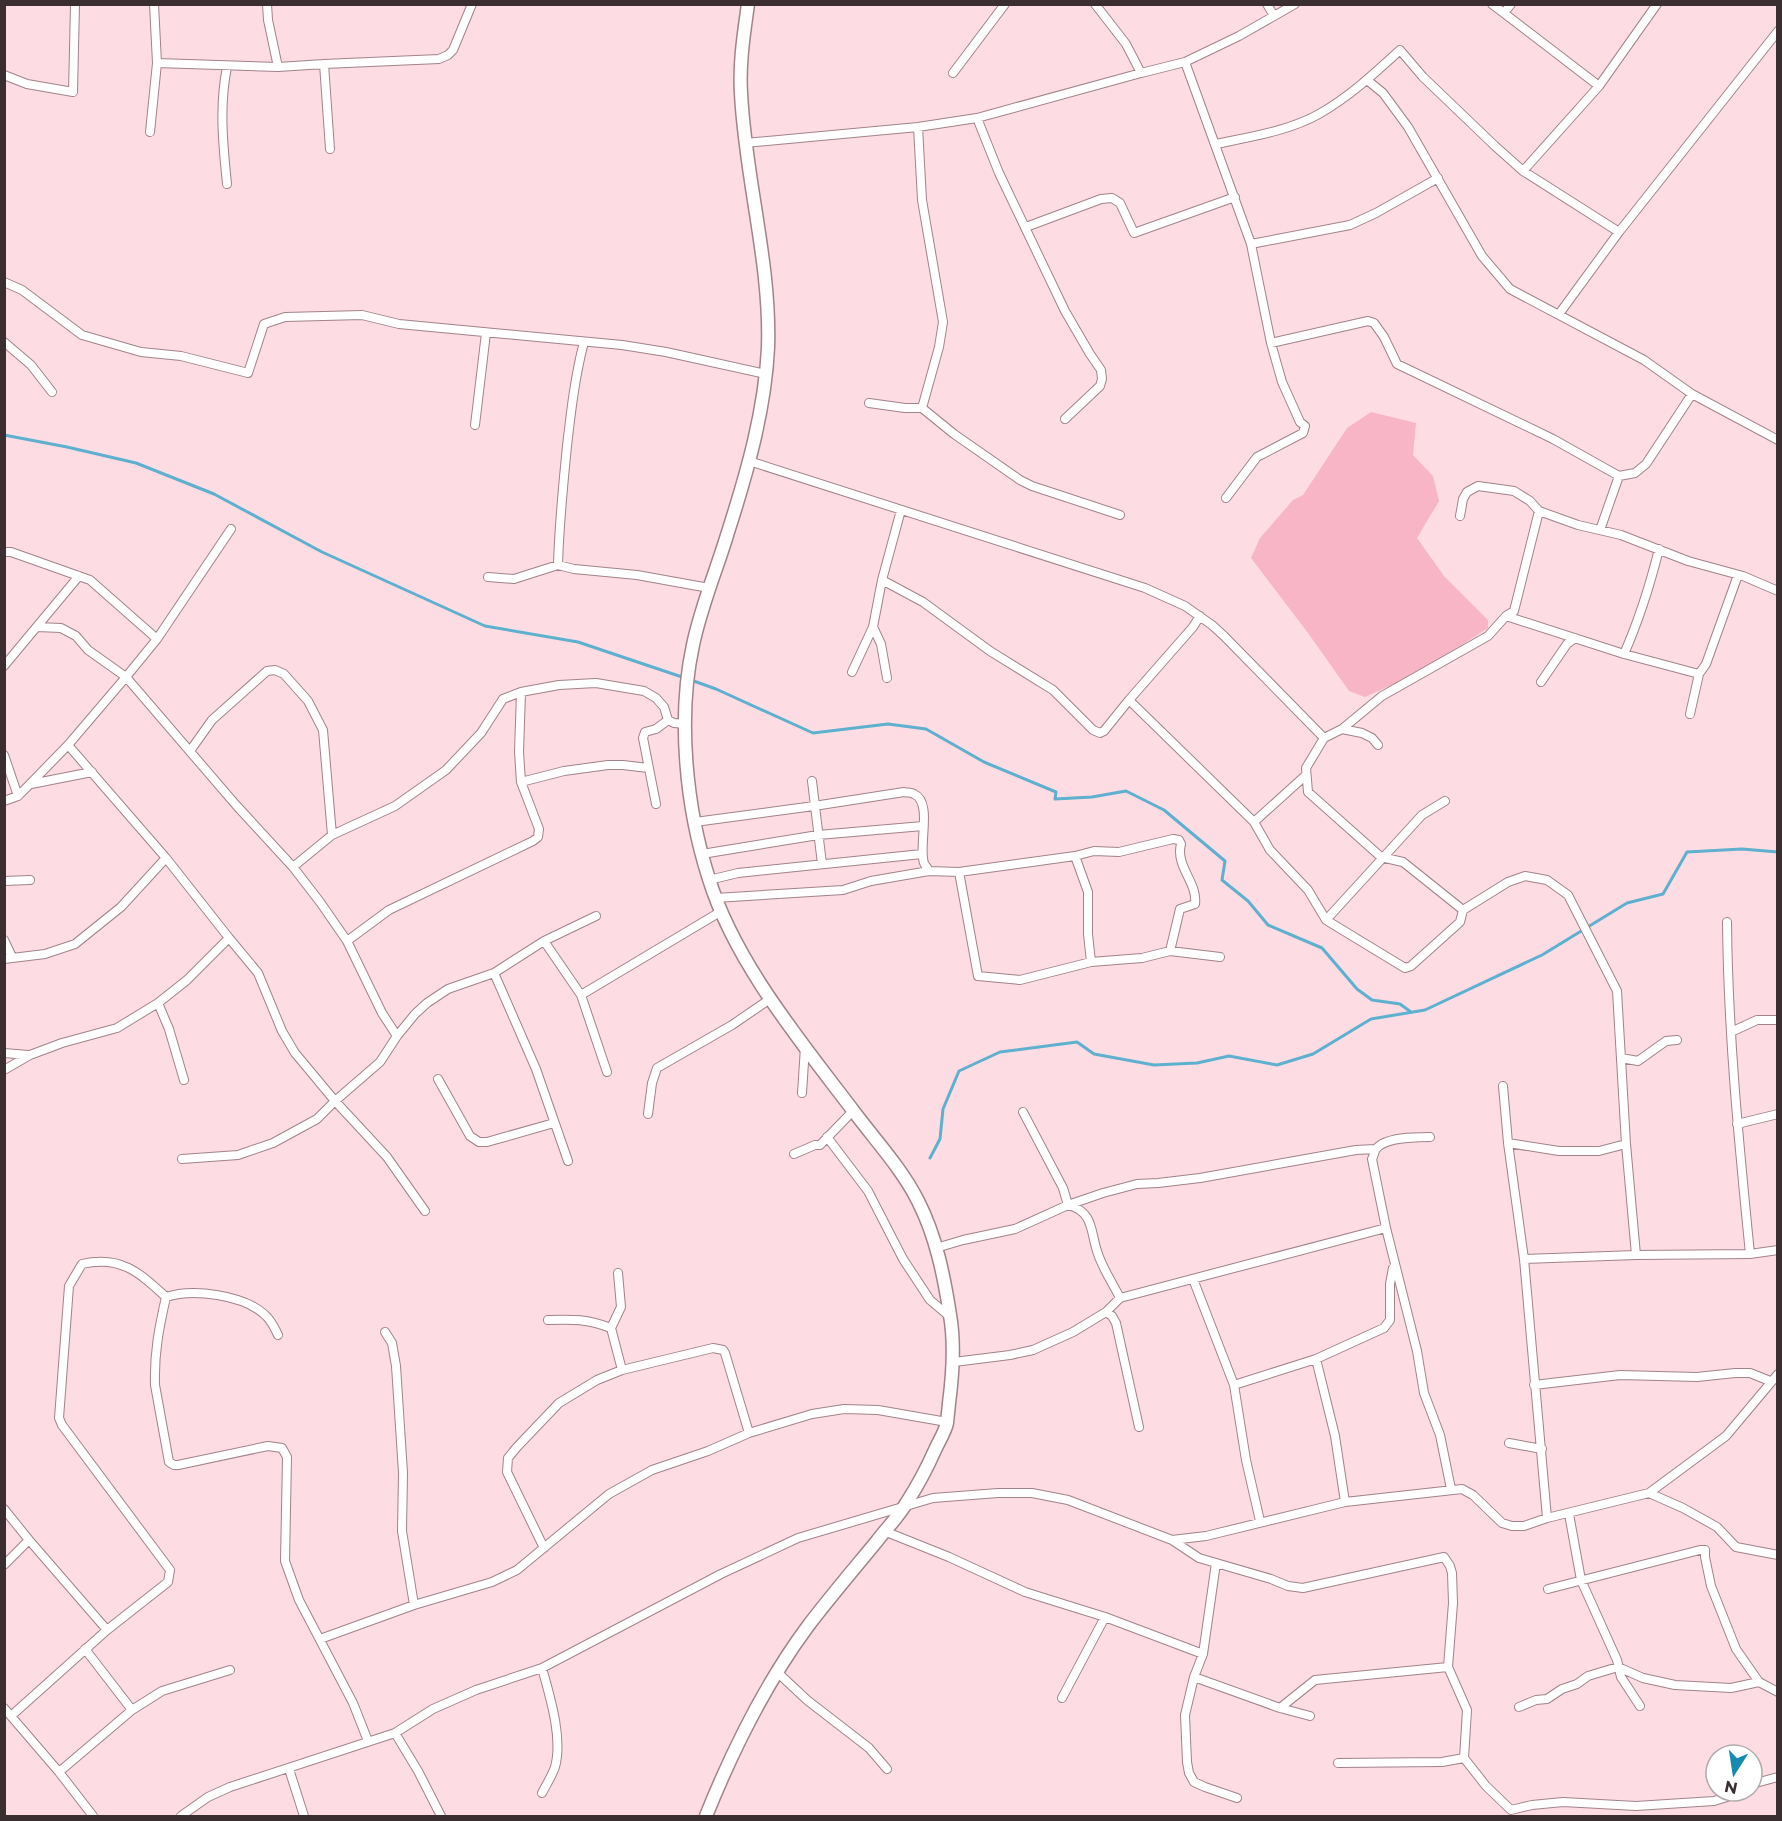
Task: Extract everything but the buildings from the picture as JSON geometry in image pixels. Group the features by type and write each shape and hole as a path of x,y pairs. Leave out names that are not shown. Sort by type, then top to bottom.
{"main road":[{"path":"706,1816 748,1722 777,1671 808,1626 905,1507 927,1468 947,1422 954,1362 946,1290 936,1248 919,1201 897,1167 770,999 750,968 720,912 709,880 695,822 685,750 686,689 690,662 701,613 749,461 766,374 768,342 766,299 740,88 748,4"}],"street":[{"path":"4,75 27,84 73,92 75,4"},
{"path":"150,132 157,63 154,4"},
{"path":"267,4 278,67"},
{"path":"157,63 278,67 439,59 448,56 453,50 472,4"},
{"path":"953,73 1005,4"},
{"path":"1095,4 1126,44 1141,73"},
{"path":"1267,4 1274,16"},
{"path":"745,143 918,127 977,118 1185,62 1239,36 1295,4"},
{"path":"1492,4 1599,86"},
{"path":"1504,13 1511,4"},
{"path":"1523,171 1599,86 1657,4"},
{"path":"1559,314 1619,232 1778,30"},
{"path":"1216,144 1279,130 1318,114 1367,80 1400,50 1423,77 1523,171 1619,232"},
{"path":"1185,62 1251,244 1271,343 1282,382 1299,422 1305,426 1303,433 1257,457 1226,498"},
{"path":"324,64 330,149"},
{"path":"227,67 223,88 222,132 227,184"},
{"path":"1367,80 1383,93 1408,127 1482,256 1510,289 1644,360 1692,394 1778,440"},
{"path":"977,118 999,174 1065,311 1101,370 1100,386 1065,419"},
{"path":"918,127 922,200 943,322 939,347 921,408"},
{"path":"1251,244 1350,225 1438,178"},
{"path":"1026,227 1101,199 1112,198 1120,203 1134,233 1235,197"},
{"path":"4,282 22,290 82,335 141,352 181,356 248,373 264,324 285,317 362,315 399,324 622,345 666,352 766,374"},
{"path":"1271,343 1372,322 1384,337 1397,364 1553,439 1619,477 1635,473 1646,464 1692,394"},
{"path":"475,425 486,333"},
{"path":"4,342 31,365 52,392"},
{"path":"558,565 559,525 570,425 578,364 584,342"},
{"path":"869,403 921,408 1020,480 1032,486 1120,514"},
{"path":"749,461 1145,588 1185,606 1224,636 1324,738"},
{"path":"1600,530 1619,477"},
{"path":"1460,516 1463,499 1467,492 1478,486 1514,491 1530,501 1539,511 1578,525 1621,535 1688,561 1743,576 1778,591"},
{"path":"852,672 873,627 882,580 901,510"},
{"path":"1463,910 1403,862 1384,858 1308,792 1306,768 1324,738 1342,729 1382,696 1488,636 1506,616 1514,611 1539,511"},
{"path":"4,801 18,796 29,785 68,745 126,677 157,639 231,529"},
{"path":"1624,654 1636,626 1659,549"},
{"path":"4,552 11,552 90,580 157,639"},
{"path":"488,577 514,579 558,565 574,569 637,575 709,588"},
{"path":"1690,714 1699,674 1706,664 1738,575"},
{"path":"4,666 79,576"},
{"path":"882,580 923,602 990,651 1053,690 1094,730 1100,733 1193,627 1200,616"},
{"path":"1506,616 1624,654 1699,674"},
{"path":"37,627 61,628 76,636 88,650 126,677 320,902 347,940 382,1013 397,1036"},
{"path":"873,627 881,644 887,678"},
{"path":"1541,682 1567,644 1575,638"},
{"path":"190,751 212,720 267,671 275,670 284,674 308,701 322,730 332,835"},
{"path":"292,867 332,835 395,806 446,770 481,733 503,699 521,692 559,685 596,682 644,691 656,698 664,707 668,720"},
{"path":"347,940 389,910 538,837 539,829 521,782 519,752 521,692"},
{"path":"1129,700 1254,822 1270,850 1308,890 1326,920 1404,968 1411,966 1460,922 1463,910 1508,882 1525,876 1547,880 1568,895 1617,991 1626,1144 1636,1255"},
{"path":"668,720 685,724"},
{"path":"656,804 643,738 645,732 656,729 668,720"},
{"path":"1342,729 1362,733 1372,738 1378,745"},
{"path":"68,745 166,858 258,973 282,1031 296,1053 335,1101 387,1157 425,1211"},
{"path":"4,755 18,796"},
{"path":"521,782 564,771 608,765 648,768"},
{"path":"29,785 92,772"},
{"path":"1254,822 1306,775"},
{"path":"812,781 822,864"},
{"path":"695,822 814,807 904,792 914,794 920,798 924,812 922,854 924,864 929,871"},
{"path":"1326,920 1422,815 1445,801"},
{"path":"702,854 818,835 923,826"},
{"path":"715,898 843,890 871,880 929,871 959,872 1075,856 1094,851 1119,852 1173,839 1179,840 1181,844 1179,856 1196,896 1195,904 1180,909 1170,951"},
{"path":"709,880 738,873 922,854"},
{"path":"1075,856 1088,892 1091,962"},
{"path":"4,940 8,958 45,954 75,944 121,907 166,858"},
{"path":"959,872 978,976 1020,980 1091,962 1142,958 1170,951 1220,957"},
{"path":"4,880 30,880"},
{"path":"581,995 720,912"},
{"path":"182,1159 238,1155 273,1143 317,1119 380,1062 397,1036 427,1003 448,989 494,973 544,941 596,916"},
{"path":"1727,922 1728,983 1737,1124 1750,1254"},
{"path":"4,1070 30,1055 62,1043 117,1028 158,1003 187,980 228,938"},
{"path":"544,941 581,995 607,1072"},
{"path":"494,973 537,1069 568,1161"},
{"path":"648,1114 652,1083 657,1068 732,1025 770,999"},
{"path":"158,1003 169,1029 184,1080"},
{"path":"1731,1032 1757,1020 1778,1020"},
{"path":"1621,1058 1638,1060 1666,1041 1677,1040"},
{"path":"802,1093 805,1046"},
{"path":"4,1053 30,1055"},
{"path":"438,1079 474,1140 487,1142 554,1123"},
{"path":"1503,1086 1508,1143 1524,1259 1547,1518"},
{"path":"794,1154 820,1145 854,1111"},
{"path":"1023,1112 1063,1188 1068,1205"},
{"path":"1737,1124 1778,1113"},
{"path":"827,1137 868,1191 903,1259 930,1300 950,1317"},
{"path":"936,1248 1015,1229 1068,1205 1137,1184 1200,1178 1356,1150 1376,1149 1404,1138 1430,1137"},
{"path":"1508,1143 1559,1150 1599,1151 1626,1144"},
{"path":"1376,1149 1372,1159 1386,1228 1417,1351 1424,1393 1440,1435 1451,1490"},
{"path":"1068,1205 1079,1208 1090,1222 1098,1255 1120,1298"},
{"path":"954,1362 1033,1350 1073,1332 1106,1312 1120,1298 1386,1228"},
{"path":"1524,1259 1750,1254 1778,1250"},
{"path":"11,1716 107,1630 168,1582 170,1570 59,1418 69,1286 82,1264 99,1260 124,1265 145,1278 166,1297"},
{"path":"1234,1385 1316,1359 1388,1325 1390,1284 1394,1262"},
{"path":"618,1273 621,1307 611,1328 622,1370"},
{"path":"1193,1279 1234,1385 1246,1460 1260,1521"},
{"path":"166,1297 175,1294 204,1293 244,1302 264,1313 272,1322 278,1335"},
{"path":"166,1297 156,1337 154,1373 169,1462 178,1465 268,1446 282,1448 287,1458 285,1561 299,1600 352,1703 368,1741"},
{"path":"1106,1312 1116,1323 1139,1427"},
{"path":"548,1320 592,1321 611,1328"},
{"path":"385,1332 392,1343 397,1376 403,1473 402,1531 414,1605"},
{"path":"544,1548 507,1472 508,1458 559,1403 597,1380 622,1370 713,1348 723,1350 749,1433"},
{"path":"1316,1359 1335,1436 1345,1502"},
{"path":"1534,1385 1620,1376 1697,1377 1736,1373 1750,1373 1770,1381"},
{"path":"1172,1540 1206,1536 1345,1502 1451,1490 1462,1489 1473,1495 1502,1523 1512,1526 1524,1526 1547,1518 1649,1493 1726,1436 1778,1374"},
{"path":"320,1639 414,1605 492,1582 517,1570 609,1494 652,1470 708,1451 749,1433 812,1414 844,1409 878,1410 947,1422"},
{"path":"1509,1443 1542,1449"},
{"path":"181,1816 208,1797 230,1787 395,1733 433,1709 476,1690 542,1668 721,1574 798,1538 933,1498 998,1493 1032,1493 1068,1500 1172,1540 1199,1558 1288,1586 1303,1588 1444,1557 1452,1573 1453,1603 1448,1667 1467,1710 1464,1758 1511,1813 1532,1805 1563,1803 1636,1806 1704,1802"},
{"path":"1649,1493 1717,1527 1736,1547 1778,1556"},
{"path":"4,1509 107,1630"},
{"path":"1569,1514 1581,1580 1621,1677 1640,1706"},
{"path":"884,1532 949,1557 1025,1592 1105,1617 1203,1654"},
{"path":"4,1565 29,1540"},
{"path":"1548,1589 1705,1550 1711,1586 1736,1649 1759,1682 1778,1692"},
{"path":"1216,1563 1203,1654 1194,1677 1185,1715 1187,1762 1194,1782 1237,1798"},
{"path":"1062,1698 1105,1617"},
{"path":"85,1649 132,1710"},
{"path":"1280,1708 1315,1680 1448,1667"},
{"path":"1519,1707 1536,1700 1546,1699 1588,1676 1618,1667 1643,1678 1675,1685 1731,1688 1759,1682"},
{"path":"542,1668 552,1705 558,1747 555,1768 542,1793"},
{"path":"59,1772 132,1710 162,1691 230,1670"},
{"path":"777,1671 807,1700 869,1748 887,1769"},
{"path":"1194,1677 1280,1708 1310,1716"},
{"path":"4,1708 93,1816"},
{"path":"395,1733 441,1816"},
{"path":"1338,1764 1442,1762 1464,1758"},
{"path":"289,1769 304,1816"}],"shaded area":[{"path":"1371,412 1416,423 1413,455 1433,476 1439,501 1417,538 1444,576 1488,620 1488,628 1420,672 1365,697 1349,691 1251,558 1260,538 1293,500 1303,495 1347,428"}],"waterway":[{"path":"4,435 136,463 214,494 322,552 485,626 578,642 685,678"},
{"path":"691,680 813,733 888,724 926,729 984,762 1056,792 1055,799 1092,797 1126,791 1164,810 1225,861 1222,880 1248,901 1268,925 1322,948 1357,989 1372,1000 1400,1004 1411,1012"},
{"path":"930,1158 940,1139 943,1109 959,1071 1000,1052 1077,1042 1094,1054 1154,1065 1197,1063 1229,1056 1277,1065 1313,1054 1371,1019 1425,1010 1542,955 1627,903 1663,894 1687,852 1742,849 1778,852"}]}
